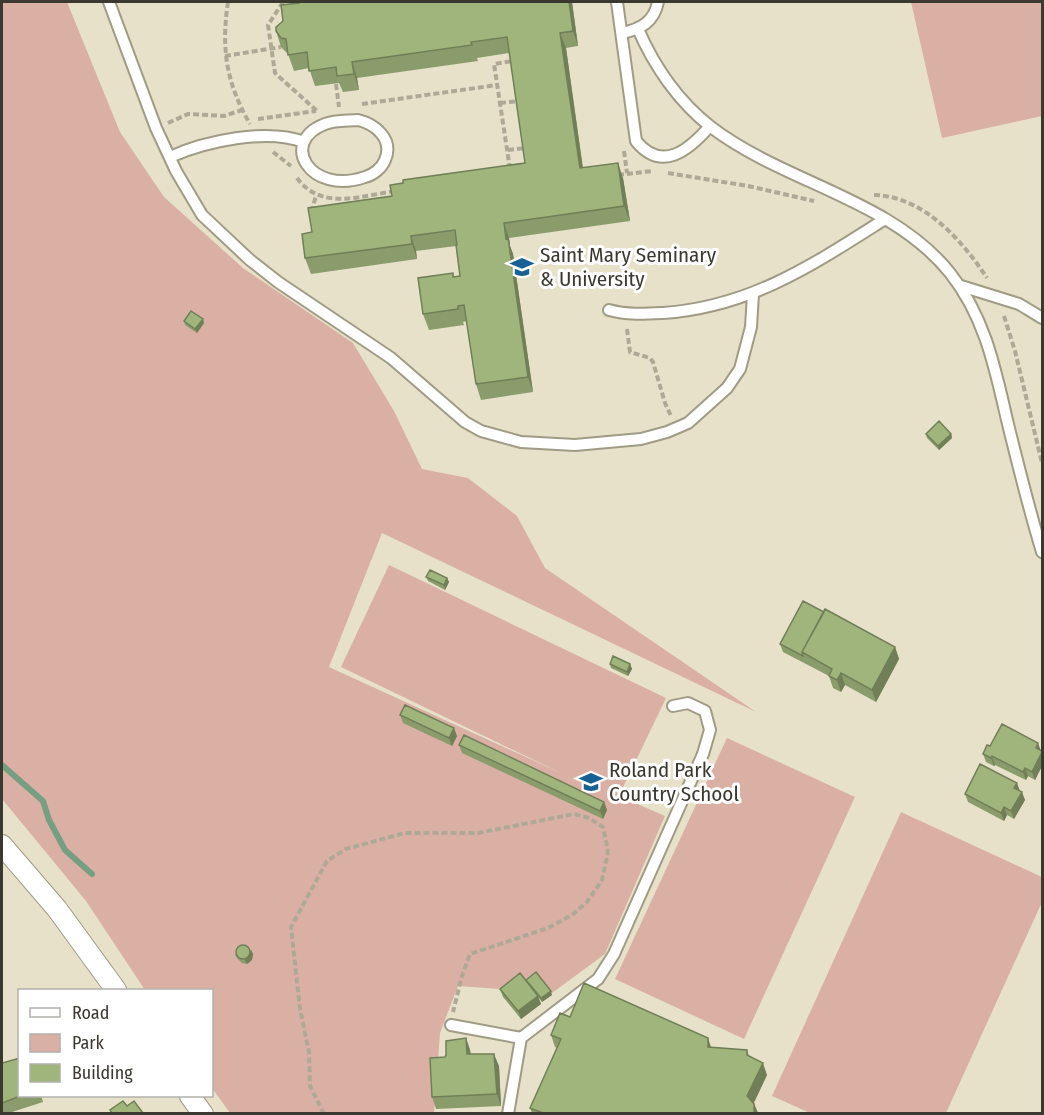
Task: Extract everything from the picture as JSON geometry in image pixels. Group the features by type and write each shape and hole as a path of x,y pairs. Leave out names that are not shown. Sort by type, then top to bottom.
{"street":[{"path":"2,845 57,909 115,989"},
{"path":"191,1097 202,1113"}],"lane":[{"path":"109,2 156,128 192,200 202,215 250,260 278,282 391,358 465,422 481,431 543,444 611,442 641,439 667,432 687,423 727,388 740,369 751,327 753,294"},
{"path":"617,2 636,141 654,156 665,157 677,154 699,138 710,126"},
{"path":"622,33 638,29 648,23 658,2"},
{"path":"638,29 647,50 674,90 710,126 754,154 885,219 918,242 948,270 961,286 985,335 996,367 1026,497 1042,552"},
{"path":"358,120 376,127 387,144 387,152 385,161 369,176 355,181 338,182 325,180 306,164 302,152 304,142 316,128 328,123 358,120"},
{"path":"170,157 205,144 250,138 280,136 292,137 304,142"},
{"path":"609,310 634,315 670,313 696,309 753,294 815,262 885,219"},
{"path":"961,286 1019,304 1042,318"},
{"path":"508,1113 521,1038 598,978 615,954 703,754 710,730 705,711 688,703 673,706"},
{"path":"451,1025 521,1038"}],"path":[{"path":"228,2 224,38 225,56 242,110 252,127"},
{"path":"282,2 268,25 275,73 317,111"},
{"path":"225,56 281,47"},
{"path":"511,173 494,64 513,61"},
{"path":"336,84 339,108"},
{"path":"362,104 498,85"},
{"path":"500,104 519,101"},
{"path":"249,121 350,106"},
{"path":"163,125 188,114 224,116 242,110"},
{"path":"267,146 290,165 301,184 316,196 334,200 399,190"},
{"path":"508,150 526,148"},
{"path":"617,175 658,171 748,186 817,202"},
{"path":"867,195 891,197 923,211 956,238 974,259 990,284"},
{"path":"311,221 311,207 316,196"},
{"path":"353,197 354,207"},
{"path":"1001,306 1015,351 1042,463"},
{"path":"626,333 630,352 650,358 653,362 665,403 673,420"},
{"path":"324,1113 310,1086 309,1052 300,1009 291,927 327,861 346,849 405,834 478,833 574,814 589,818 603,827 608,852 602,880 587,902 572,915 548,928 470,954 462,976 451,1025"}],"green space":[{"path":"2,2 67,2 120,132 164,197 243,268 353,343 394,411 422,469 468,478 517,516 545,568 756,712 382,533 329,667 563,774 341,667 389,565 666,698 617,800 635,803 665,816 605,954 552,993 458,986 440,1033 434,1113 230,1113 213,1089 213,989 144,989 86,901 2,799"},
{"path":"911,2 1042,2 1042,116 942,138"},
{"path":"727,738 855,797 744,1039 615,979"},
{"path":"901,812 1042,877 1042,902 946,1113 810,1113 772,1096"}],"building":[{"path":"299,2 569,2 573,31 560,33 580,168 618,163 624,206 504,223 528,377 476,384 464,305 458,306 458,309 423,314 418,278 453,273 453,277 460,276 455,230 411,236 412,244 305,258 302,234 312,232 308,208 392,196 390,185 403,183 403,180 525,163 507,37 471,42 472,45 352,62 354,74 337,76 336,67 309,71 307,52 288,55 286,39 281,38 276,27 283,21 281,5"},
{"path":"191,311 203,319 195,329 184,321"},
{"path":"939,421 951,434 938,446 926,434"},
{"path":"430,570 447,578 444,585 426,577"},
{"path":"803,601 824,612 802,652 803,656 780,644"},
{"path":"825,609 895,647 872,690 841,673 837,680 829,676 832,669 802,652"},
{"path":"613,656 630,664 627,672 610,664"},
{"path":"405,705 454,728 449,738 400,715"},
{"path":"1002,724 1038,743 1036,748 1042,752 1032,772 1025,768 1023,772 992,756 991,758 983,754"},
{"path":"464,735 604,802 600,811 459,745"},
{"path":"980,764 1017,783 1014,788 1022,792 1011,811 1004,807 1001,813 965,794"},
{"path":"240,945 246,945 250,952 246,959 240,959 236,955 236,949"},
{"path":"536,972 551,991 541,998 526,980"},
{"path":"520,973 538,996 518,1011 500,989"},
{"path":"584,983 708,1038 708,1047 747,1050 747,1055 763,1063 747,1096 754,1104 754,1112 543,1113 530,1108 561,1039 551,1035 560,1013 570,1017"},
{"path":"466,1038 467,1054 494,1054 497,1094 432,1097 430,1058 445,1057 446,1041"},
{"path":"18,1059 18,1097 2,1103 2,1063"},
{"path":"123,1101 127,1106 134,1101 143,1113 112,1113 110,1110"}],"waterway":[{"path":"2,765 43,801 49,820 65,850 92,874"}],"place":[{"name":"Saint Mary Seminary & University","path":"522,267"},
{"name":"Roland Park Country School","path":"591,782"}]}
